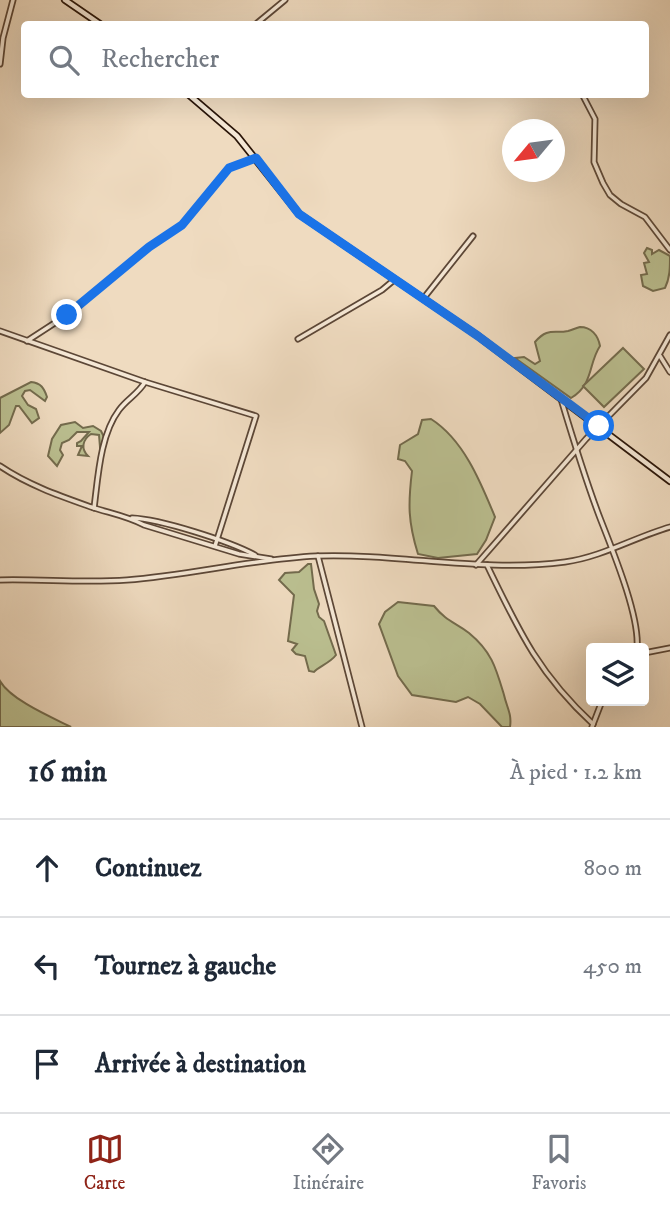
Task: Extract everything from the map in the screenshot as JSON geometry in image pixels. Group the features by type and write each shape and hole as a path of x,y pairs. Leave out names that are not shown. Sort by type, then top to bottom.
{"main road":[{"path":"65,0 96,21"},
{"path":"193,98 237,136 299,214 478,336 670,481"}],"street":[{"path":"0,64 3,38 13,0"},
{"path":"260,21 285,0"},
{"path":"584,98 595,119 594,162 603,183 610,195 621,204 645,217 670,250"},
{"path":"27,341 67,315 149,247 182,225 229,168 256,158"},
{"path":"423,299 473,236"},
{"path":"299,340 394,280"},
{"path":"0,331 258,418 215,546"},
{"path":"475,565 576,450 646,377 670,335"},
{"path":"659,356 670,372"},
{"path":"94,508 103,449 110,429 119,411 134,398 145,382"},
{"path":"561,399 576,450 613,548 632,611 638,643"},
{"path":"0,466 38,487 94,508 239,554 274,559"},
{"path":"130,518 155,521 241,547 256,556"},
{"path":"152,527 155,521"},
{"path":"0,580 127,580 274,559 318,556 404,558 506,566 566,562 588,557 670,527"},
{"path":"179,535 181,529"},
{"path":"318,556 362,727"},
{"path":"487,565 534,658 593,725 600,706"},
{"path":"649,652 670,648"}],"green space":[{"path":"647,248 652,250 652,254 659,250 670,256 665,288 653,291 643,286 641,275 647,274 644,263 649,262 644,253"},
{"path":"580,327 593,332 600,346 584,386 571,398 515,358 524,357 535,364 540,361 535,342 540,337 547,333"},
{"path":"623,348 644,369 604,407 583,386"},
{"path":"31,382 42,386 47,397 45,401 30,390 25,391 22,396 28,405 36,409 39,418 32,423 19,406 16,406 9,425 0,433 0,398"},
{"path":"431,419 453,438 462,450 495,517 477,554 438,558 418,554 410,513 412,471 405,461 398,459 400,445 418,434 422,420"},
{"path":"75,422 83,428 93,426 101,431 104,437 101,446 99,435 91,434 84,445 88,456 78,455 82,446 77,446 77,443 89,432 77,432 62,443 60,450 63,455 57,466 48,456 52,439 61,425"},
{"path":"311,564 319,604 317,611 324,621 336,655 314,672 309,671 305,656 292,650 297,644 288,641 294,595 279,580 285,573 299,572"},
{"path":"398,602 434,606 483,647 498,677 510,715 510,727 502,727 480,704 468,697 456,702 412,695 398,676 379,624 385,612"},
{"path":"0,681 22,701 71,727 0,727"}],"route":[{"path":"67,315 149,247 182,225 229,168 256,158 299,214 478,336 599,426"}]}
